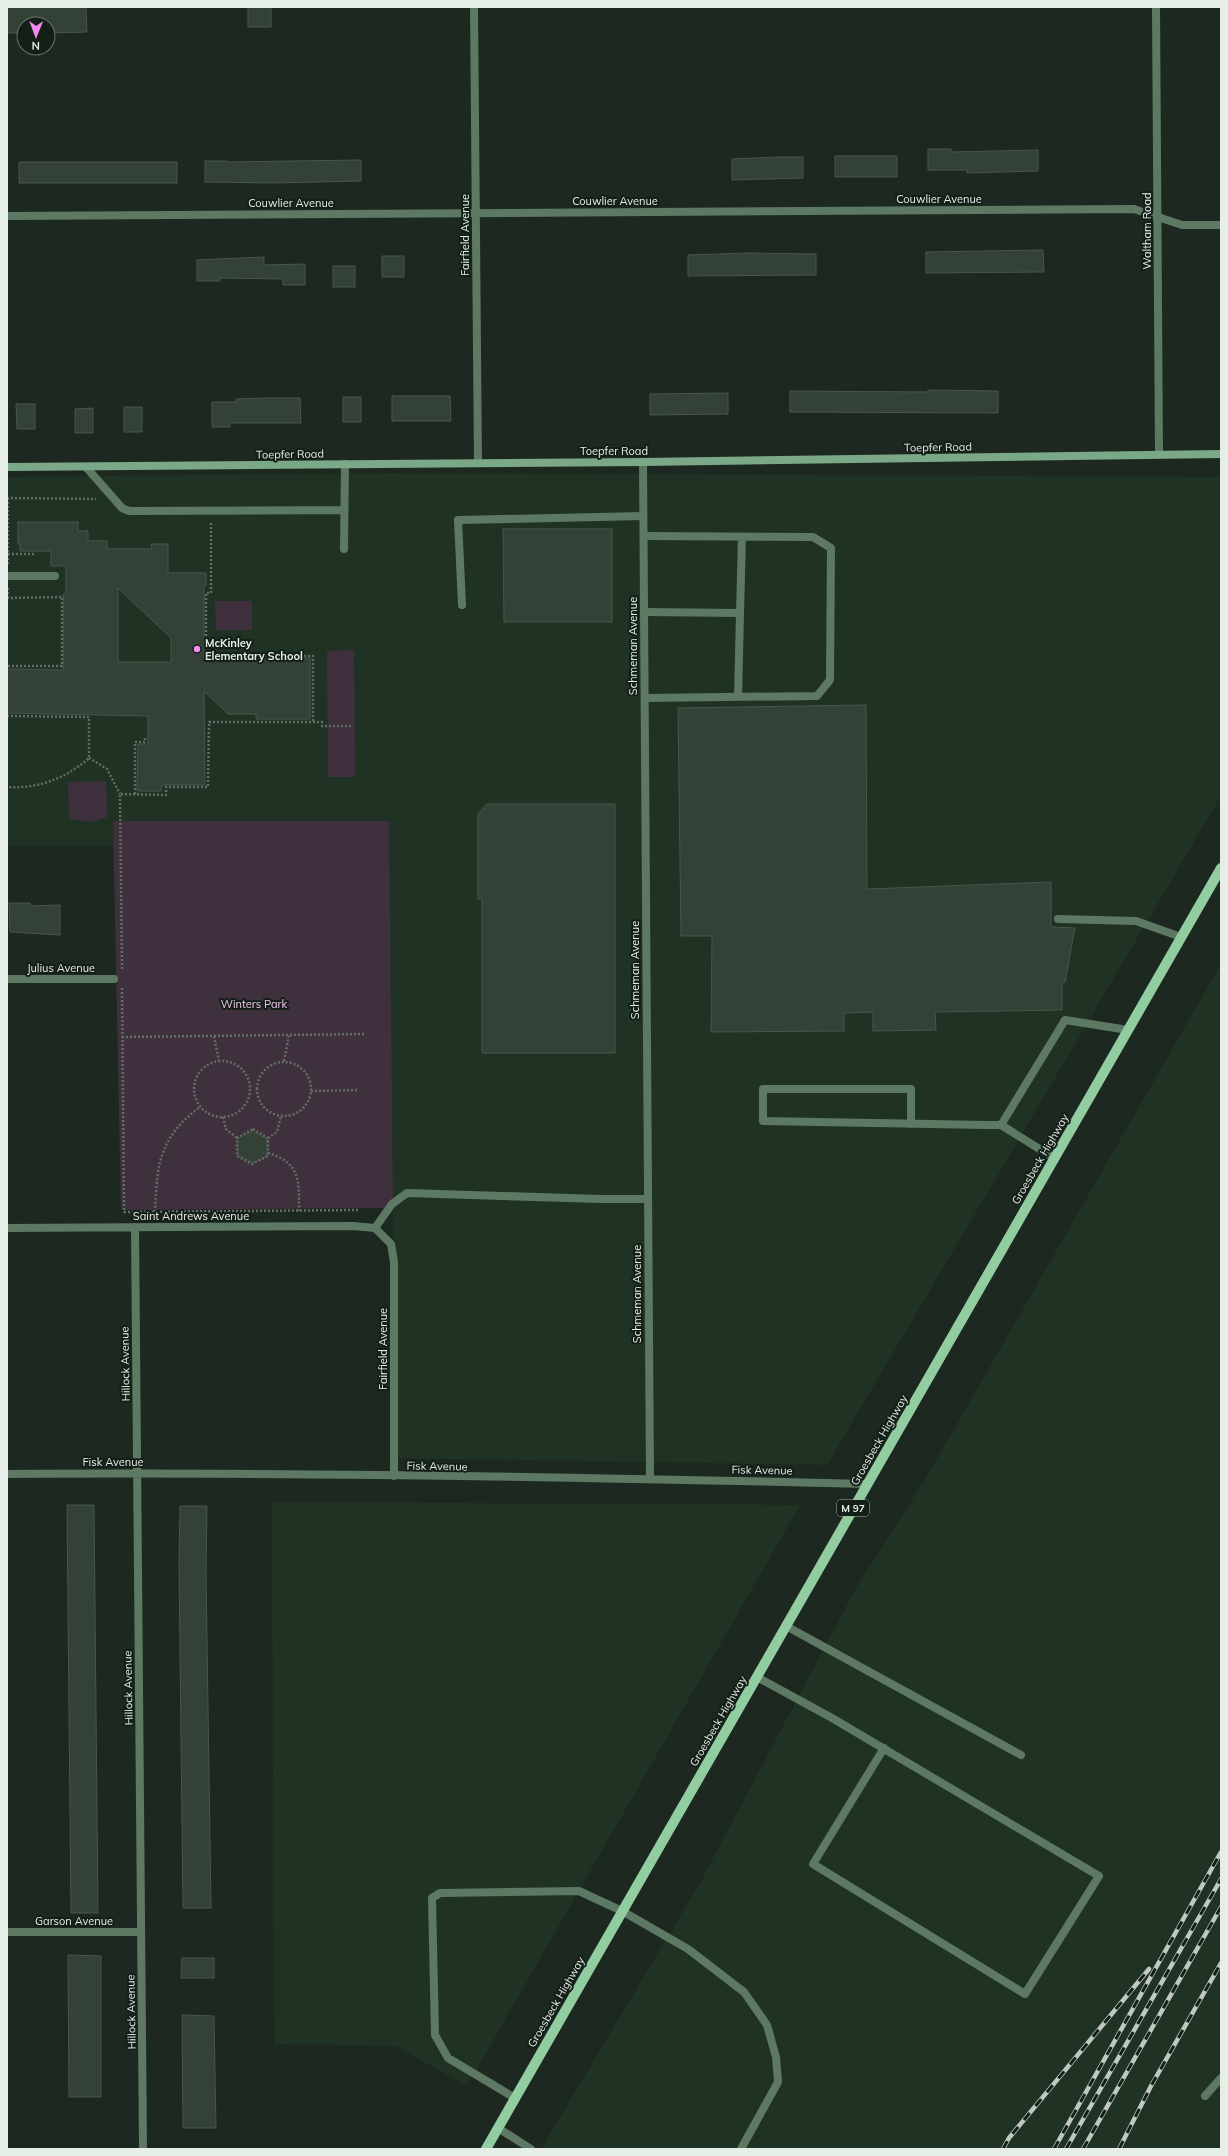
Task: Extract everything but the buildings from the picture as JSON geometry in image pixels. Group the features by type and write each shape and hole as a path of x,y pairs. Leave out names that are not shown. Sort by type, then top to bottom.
{"main road":[{"name":"Groesbeck Highway","path":"486,2149 1221,868"}],"street":[{"name":"Fairfield Avenue","path":"474,7 478,463"},
{"name":"Waltham Road","path":"1156,7 1159,454"},
{"name":"Couwlier Avenue","path":"7,216 1134,209 1182,225 1221,225"},
{"name":"Toepfer Road","path":"7,468 643,462 1221,454"},
{"name":"Schmeman Avenue","path":"643,462 650,1479"},
{"path":"344,549 345,464"},
{"path":"86,467 122,508 129,511 344,510"},
{"path":"462,605 458,520 644,516"},
{"path":"644,536 813,537 831,548 830,680 817,696 645,698"},
{"path":"738,697 742,537"},
{"path":"7,576 55,576"},
{"path":"644,612 740,613"},
{"path":"1058,919 1136,921 1181,937"},
{"name":"Julius Avenue","path":"7,979 118,981"},
{"path":"1001,1125 1065,1020 1128,1030"},
{"path":"910,1124 911,1089 763,1089 763,1122 910,1124 1001,1125 1054,1158"},
{"path":"376,1228 392,1204 407,1193 648,1199"},
{"name":"Hillock Avenue","path":"135,1227 143,2149"},
{"name":"Saint Andrews Avenue","path":"7,1228 376,1228"},
{"name":"Fairfield Avenue","path":"376,1228 391,1244 394,1262 394,1476"},
{"name":"Fisk Avenue","path":"7,1474 137,1473 650,1479 868,1484"},
{"path":"786,1626 1021,1755"},
{"path":"757,1677 884,1748 1099,1876 1025,1994 813,1864 884,1748"},
{"path":"515,2098 448,2058 434,2035 432,1898 440,1893 579,1891 622,1911 688,1949 717,1969 744,1992 767,2025 776,2057 778,2082 741,2149"},
{"name":"Garson Avenue","path":"7,1932 141,1932"},
{"path":"1205,2096 1221,2078"},
{"path":"498,2128 531,2149"}],"path":[{"path":"7,666 62,666 62,597 7,598 8,498"},
{"path":"211,523 211,593 206,593 206,656 313,656 313,722"},
{"path":"8,554 34,554"},
{"path":"7,716 90,717 89,758"},
{"path":"120,794 166,795 166,787 208,787 208,722 322,722 322,726 352,726"},
{"path":"135,794 135,742 145,742 145,736"},
{"path":"7,787 28,787 59,779 89,758"},
{"path":"89,758 107,769 120,794 122,974"},
{"path":"118,981 122,1037 124,1212 359,1210"},
{"path":"122,1037 366,1034"},
{"path":"284,1061 289,1035"},
{"path":"214,1036 219,1061"},
{"path":"219,1061 230,1062 238,1066 244,1072 250,1089 245,1105 239,1112 223,1117 212,1116 200,1107 194,1094 194,1084 197,1075 203,1068 219,1061"},
{"path":"284,1061 293,1063 302,1068 308,1075 311,1091 308,1103 302,1110 293,1115 281,1116 267,1111 261,1105 256,1089 257,1080 268,1066 284,1061"},
{"path":"250,1089 256,1089"},
{"path":"311,1091 358,1090"},
{"path":"155,1212 156,1178 163,1151 179,1124 200,1107"},
{"path":"268,1138 277,1132 281,1116"},
{"path":"223,1117 226,1129 237,1138"},
{"path":"237,1138 253,1129 268,1138"},
{"path":"237,1138 237,1156 252,1164 268,1156 268,1138"},
{"path":"268,1153 287,1161 296,1173 299,1188 298,1211"}],"shaded area":[{"path":"386,473 1221,477 1221,796 827,1465 394,1458 393,1208 113,821 114,846 7,846 7,477"},
{"path":"1221,964 1221,2149 541,2149 700,1883 856,1588 926,1478"},
{"path":"272,1502 800,1505 467,2086 396,2046 274,2044"}],"green space":[{"path":"215,601 252,601 252,630 216,630"},
{"path":"354,650 355,777 328,777 327,651"},
{"path":"106,781 107,817 92,822 69,819 68,782"},
{"name":"Winters Park","path":"113,821 389,821 393,1208 121,1210"}],"railway":[{"path":"1054,2149 1221,1852"},
{"path":"1066,2149 1221,1879"},
{"path":"1083,2149 1221,1907"},
{"path":"1119,2149 1151,2086 1221,1963"},
{"path":"1003,2149 1009,2138 1149,1969"}],"place":[{"name":"McKinley Elementary School","path":"197,649"}]}
